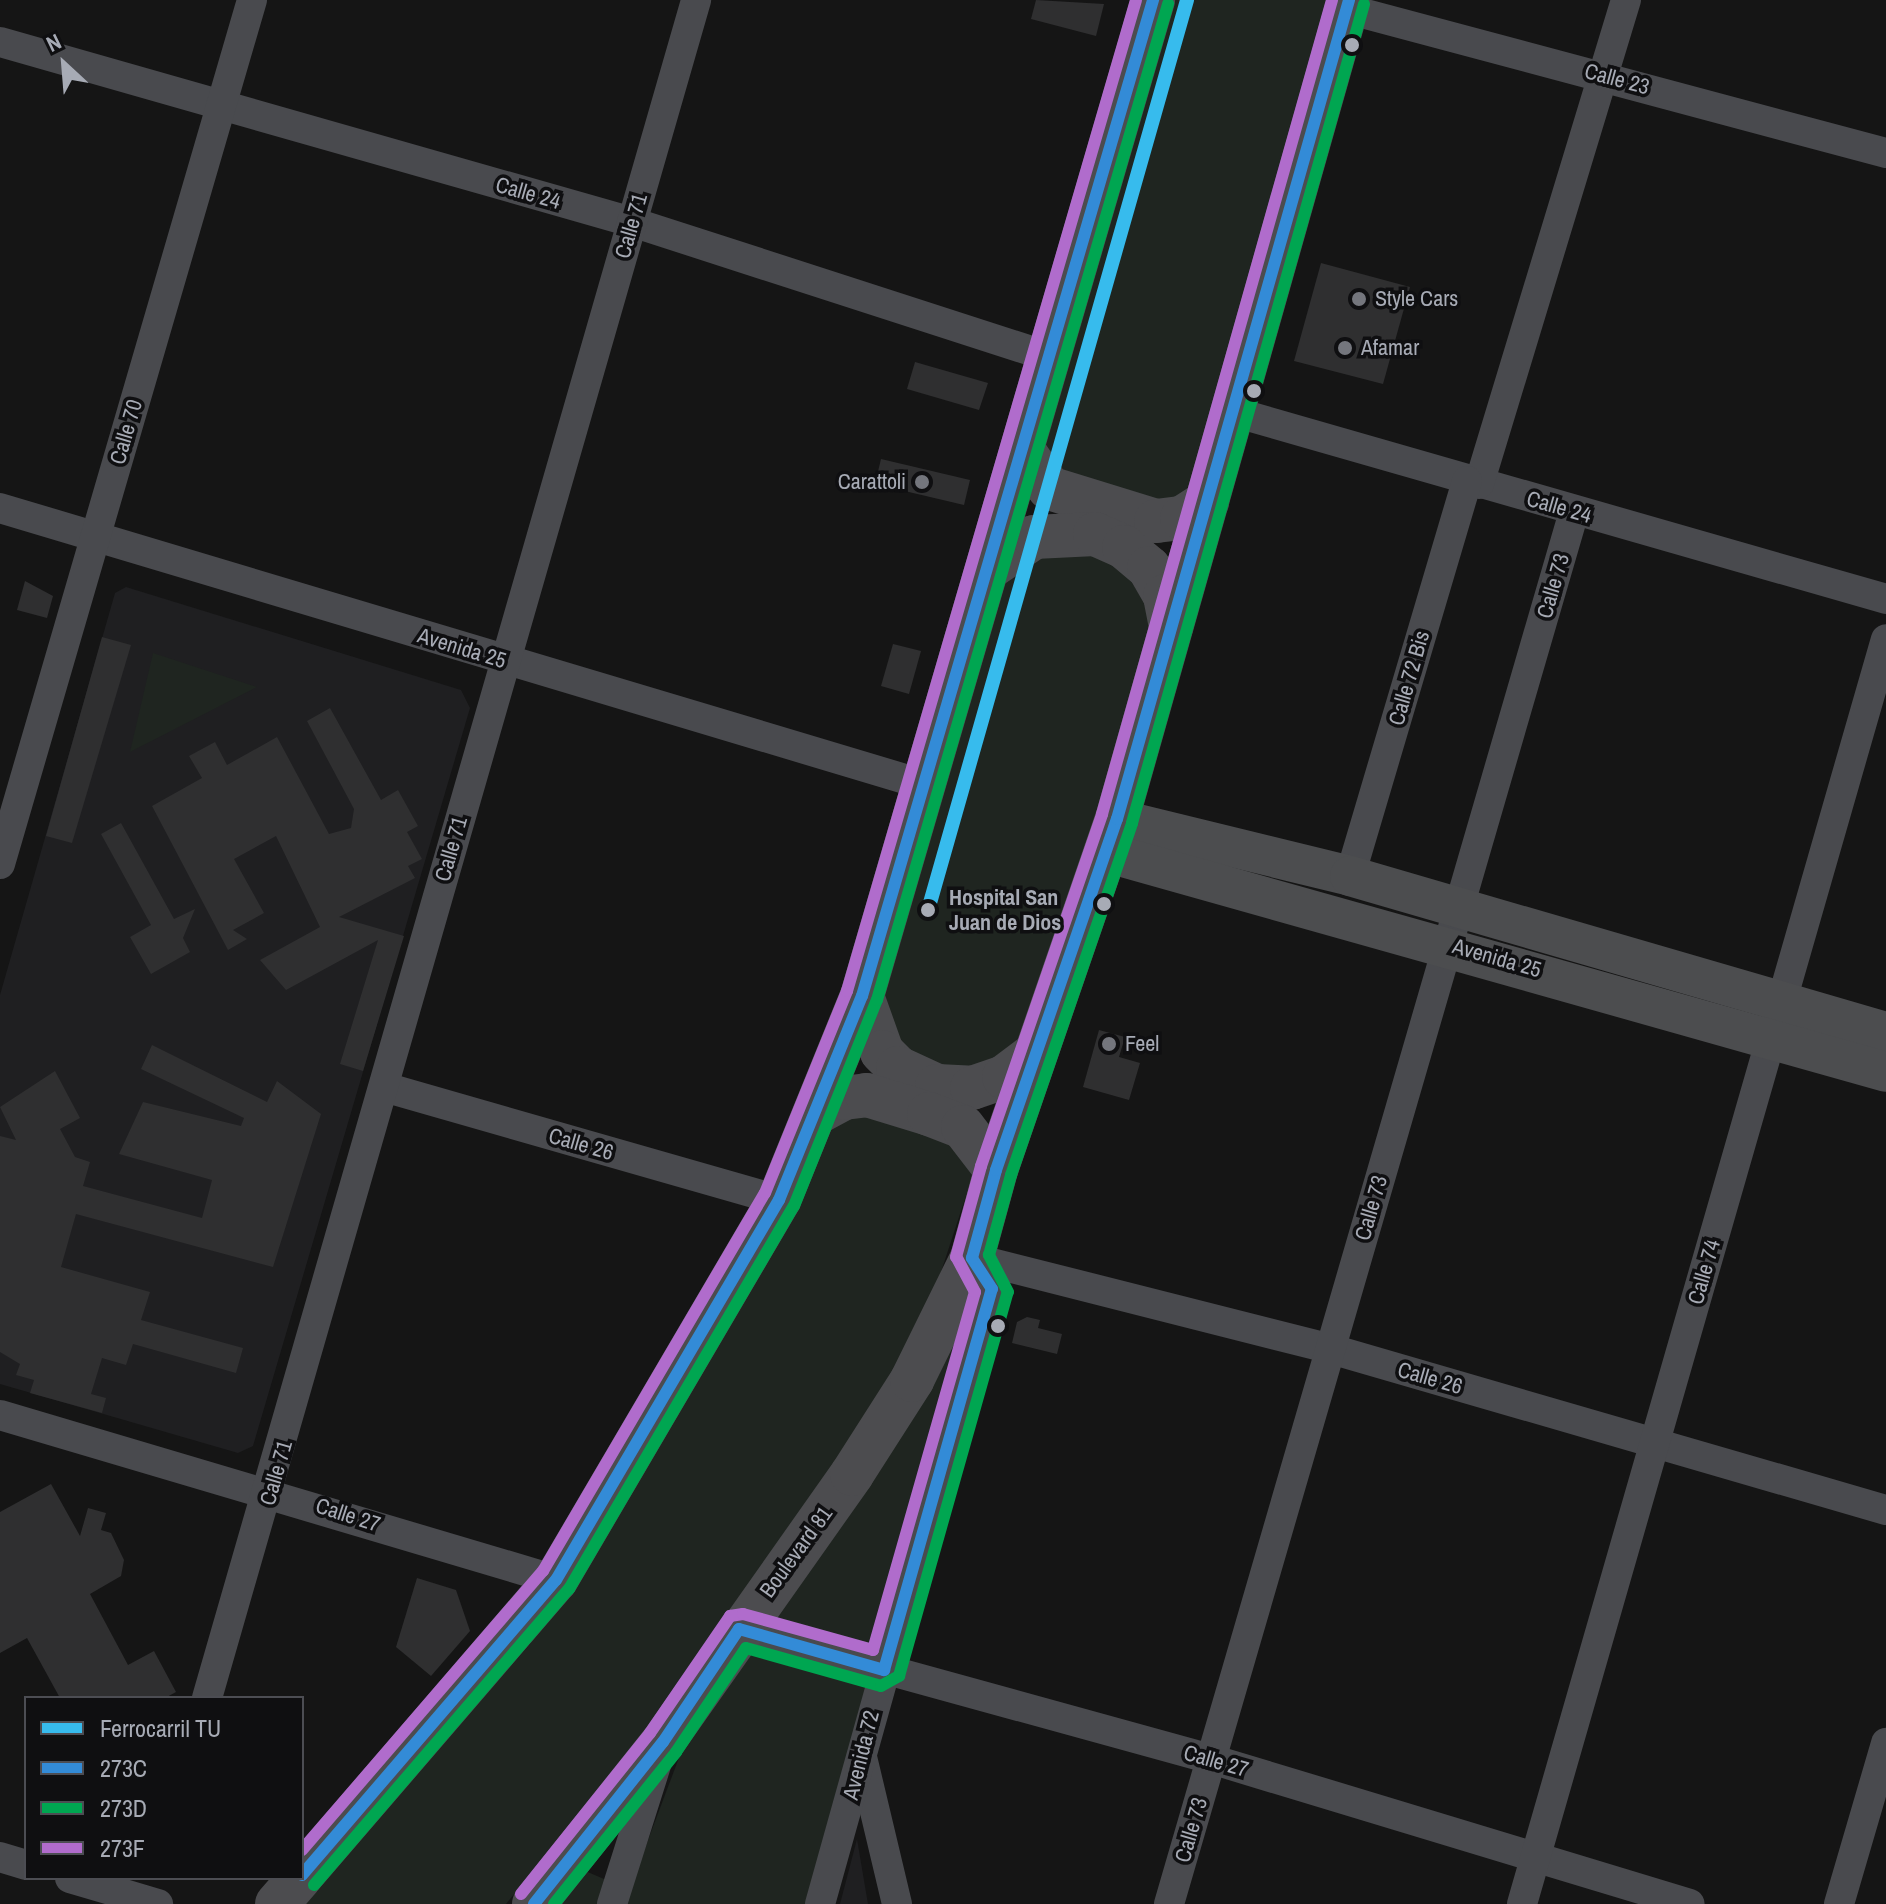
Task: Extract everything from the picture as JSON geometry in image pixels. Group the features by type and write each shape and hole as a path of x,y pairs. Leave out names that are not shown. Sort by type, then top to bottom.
{"highway":[{"path":"304,1874 556,1580 779,1200 818,1112 862,996 992,566 1153,0"},
{"path":"972,1258 996,1170 1111,835 1348,4"},
{"path":"1025,453 1049,488 1156,521 1182,518 1207,502"},
{"path":"992,566 1034,537 1095,534 1124,547 1149,568 1165,596 1171,627"},
{"path":"862,996 882,1052 898,1068 937,1086 972,1088 1004,1077 1035,1054"},
{"path":"818,1112 844,1098 867,1095 929,1114 963,1127 996,1170"},
{"name":"Boulevard 81","path":"534,1904 663,1742 903,1394 972,1258"},
{"path":"277,1904 298,1880"}],"main road":[{"name":"Avenida 25","path":"1111,835 1350,876 1454,927 1771,1040 1886,1072"},
{"name":"Avenida 25","path":"1111,835 1454,927 1783,1002 1886,1032"}],"street":[{"name":"Calle 70","path":"0,864 252,0"},
{"name":"Calle 71","path":"208,1696 271,1491 503,661 696,0"},
{"path":"1473,482 1626,0"},
{"name":"Calle 23","path":"1348,4 1886,153"},
{"name":"Calle 24","path":"0,42 632,222 1052,358"},
{"name":"Calle 24","path":"1234,412 1886,599"},
{"name":"Calle 72 Bis","path":"1350,876 1473,482"},
{"name":"Avenida 25","path":"0,508 925,785"},
{"name":"Calle 73","path":"1169,1904 1574,512"},
{"name":"Calle 74","path":"1522,1904 1886,639"},
{"name":"Calle 26","path":"384,1087 779,1200"},
{"name":"Calle 26","path":"972,1258 1331,1349 1886,1510"},
{"name":"Avenida 72","path":"820,1904 992,1289 972,1258"},
{"name":"Calle 27","path":"0,1415 271,1491 556,1580"},
{"name":"Calle 27","path":"739,1629 1537,1853 1690,1904"},
{"path":"612,1904 663,1742"},
{"path":"1839,1904 1886,1743"},
{"path":"861,1752 897,1904"},
{"path":"0,1857 24,1864"},
{"path":"79,1880 149,1896"}],"shaded area":[{"path":"1172,0 1334,0 1194,489 1160,511 1041,460"},
{"path":"1114,553 1153,617 1080,886 1011,1057 958,1078 897,1052 880,978 1001,586 1029,554"},
{"path":"126,587 461,690 470,708 253,1446 238,1453 0,1384 0,995 115,593"},
{"path":"153,653 257,687 130,752"},
{"path":"856,1103 968,1138 978,1159 922,1330 881,1403 642,1737 506,1904 302,1904 530,1644 829,1115"},
{"path":"980,1287 882,1637 868,1651 782,1627 775,1620"},
{"path":"758,1646 860,1676 868,1690 805,1904 624,1904 683,1747 711,1700"},
{"path":"857,1839 868,1904 840,1904"},
{"path":"583,1870 604,1879 604,1904 551,1904"}],"building":[{"path":"1036,0 1104,4 1096,36 1031,19"},
{"path":"1321,263 1410,287 1383,384 1294,361"},
{"path":"915,362 988,383 979,410 907,389"},
{"name":"Carattoli","path":"881,459 970,480 964,505 875,484"},
{"path":"25,581 53,596 47,618 17,610"},
{"path":"102,637 131,645 72,843 46,836"},
{"path":"893,644 921,651 909,694 881,686"},
{"path":"330,708 381,800 398,790 418,826 407,832 422,859 408,866 415,878 339,917 404,936 363,1071 340,1064 378,940 286,990 260,960 320,927 276,836 234,859 264,913 233,930 247,939 228,950 152,806 202,778 189,756 215,742 227,765 277,737 329,834 351,828 354,809 307,721"},
{"path":"121,823 174,919 195,909 183,938 190,952 151,974 130,937 151,925 101,834"},
{"path":"1099,1030 1125,1037 1119,1057 1140,1063 1129,1100 1083,1087"},
{"path":"152,1045 267,1102 277,1081 321,1114 273,1267 76,1214 61,1267 150,1292 141,1320 243,1348 236,1373 133,1344 126,1365 102,1358 91,1394 106,1398 102,1413 30,1393 34,1380 16,1375 20,1364 0,1352 0,1136 16,1140 0,1107 55,1071 80,1118 60,1129 75,1157 90,1162 83,1186 202,1218 212,1180 119,1154 143,1102 241,1126 244,1118 141,1069"},
{"path":"1027,1317 1040,1320 1038,1328 1062,1334 1057,1354 1012,1343 1017,1322"},
{"path":"51,1484 80,1536 88,1508 106,1513 101,1530 111,1533 124,1560 121,1576 90,1594 128,1665 154,1651 176,1692 169,1696 59,1696 27,1638 0,1653 0,1512"},
{"path":"417,1578 456,1590 470,1631 431,1676 396,1647"}],"rail line":[{"name":"TU","path":"928,910 1187,0"}],"transit line":[{"name":"273F","path":"304,1848 543,1571 765,1193 847,991 1136,0"},
{"name":"273C","path":"304,1873 556,1580 779,1200 862,996 1153,0"},
{"name":"273F","path":"521,1894 650,1733 730,1616 743,1614 873,1650 975,1292 956,1257 981,1166 1102,814 1332,0"},
{"name":"273C","path":"534,1904 663,1742 739,1629 884,1670 992,1289 972,1258 996,1170 1117,819 1349,0"},
{"name":"273D","path":"314,1885 569,1589 794,1206 877,1000 1168,4"},
{"name":"273D","path":"554,1904 676,1752 746,1648 881,1686 899,1676 1008,1292 989,1255 1011,1175 1132,823 1364,4"}],"place":[{"name":"Style Cars","path":"1359,299"},
{"name":"Afamar","path":"1345,348"},
{"name":"Carattoli","path":"922,482"},
{"name":"Hospital San Juan de Dios","path":"928,910"},
{"name":"Feel","path":"1109,1044"}]}
